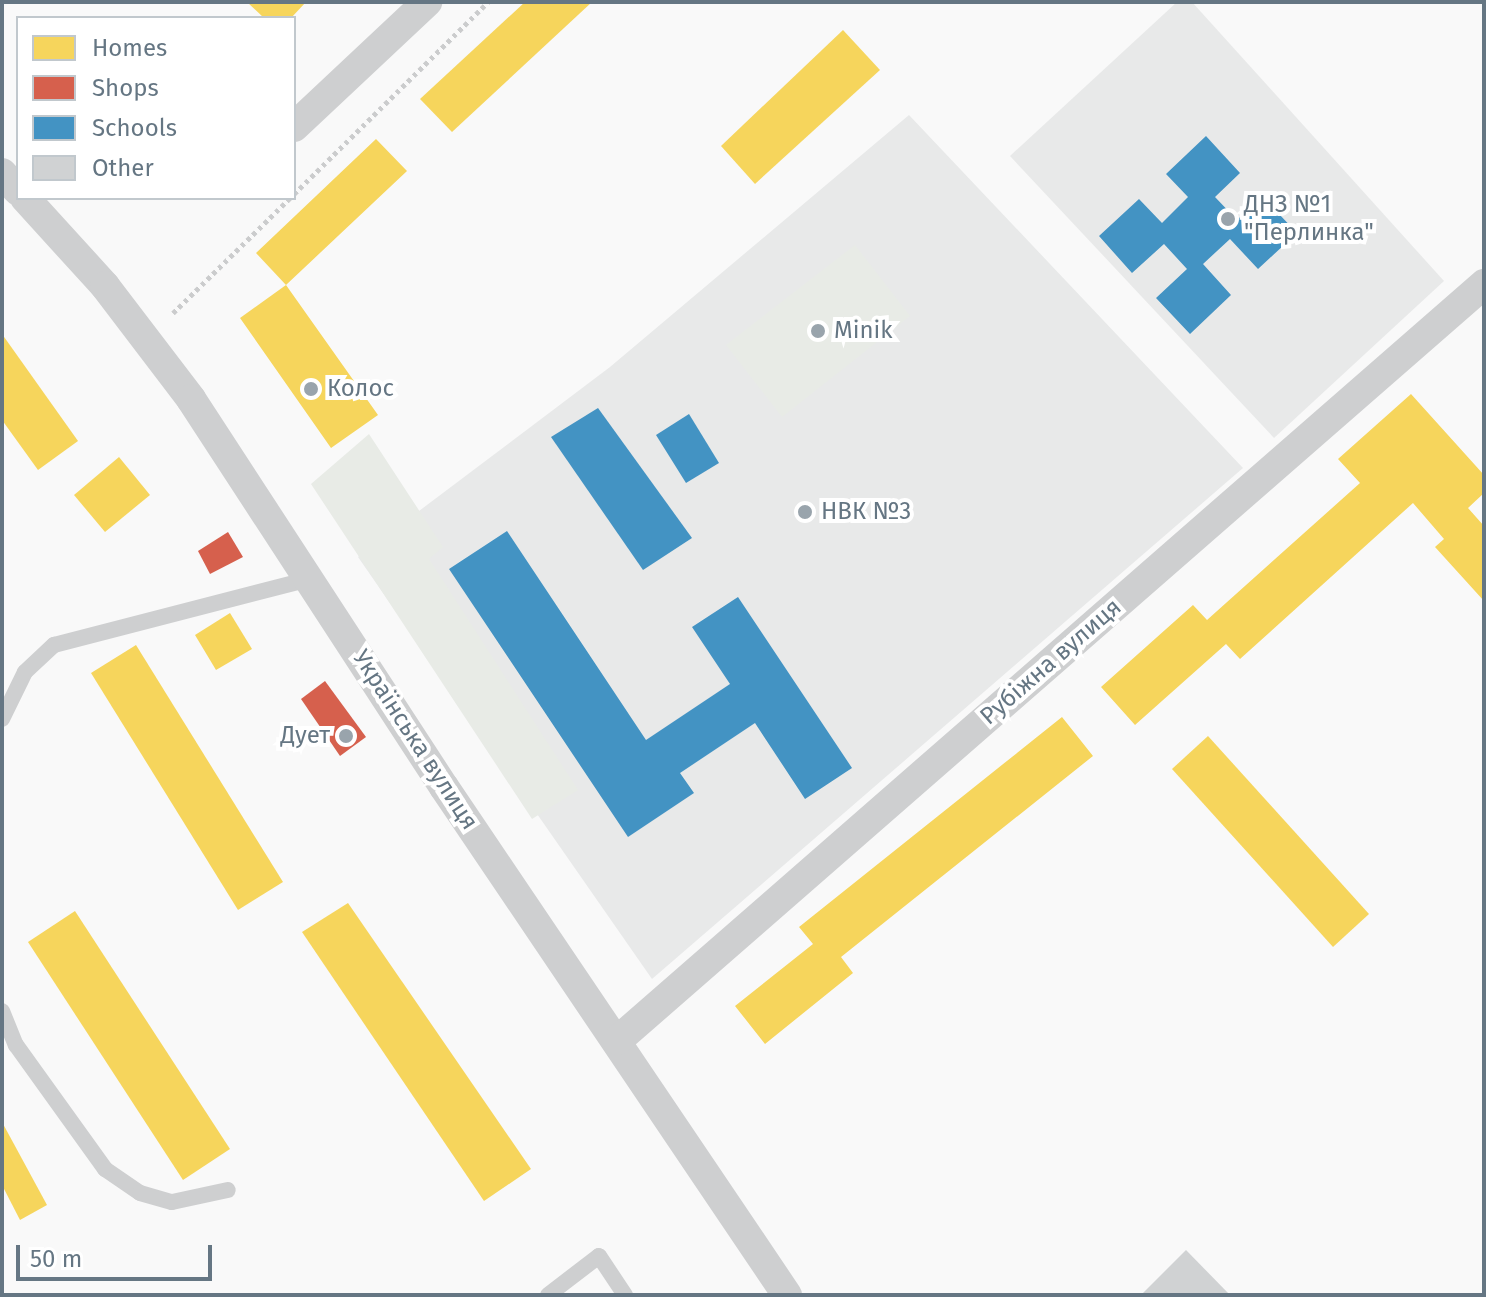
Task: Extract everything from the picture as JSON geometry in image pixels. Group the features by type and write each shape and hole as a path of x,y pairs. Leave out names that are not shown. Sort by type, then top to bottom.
{"street":[{"path":"296,125 427,2"},
{"path":"2,173 16,189"},
{"name":"Українська вулиця","path":"27,200 105,286 191,399 787,1295"},
{"name":"Рубіжна вулиця","path":"618,1040 1484,284"}],"lane":[{"path":"2,719 25,672 54,645 309,579"},
{"path":"2,1011 16,1045 105,1169 140,1193 172,1202 228,1190"},
{"path":"548,1295 599,1256 625,1295"}],"path":[{"path":"296,192 488,2"},
{"path":"173,313 288,200"}],"shaded area":[{"name":"ДНЗ №1 \"Перлинка\"","path":"1177,2 1192,2 1444,281 1274,438 1010,156"},
{"name":"НВК №3","path":"909,115 1243,468 652,979 358,557 610,367"},
{"name":"Minik","path":"855,245 910,316 782,417 726,345"},
{"path":"369,434 443,547 429,559 578,790 532,819 311,484"}],"building: Homes":[{"path":"247,2 306,2 293,16 262,16"},
{"path":"525,2 592,2 452,132 420,99"},
{"path":"843,30 880,70 755,184 721,146"},
{"path":"376,139 407,171 286,285 256,253"},
{"path":"286,285 378,415 331,448 240,318"},
{"path":"2,334 78,441 38,470 2,420"},
{"path":"1411,394 1484,475 1484,493 1468,508 1484,526 1484,601 1435,547 1444,539 1413,503 1240,659 1226,644 1135,725 1101,687 1193,605 1207,620 1360,483 1338,459"},
{"path":"119,457 150,495 105,532 74,495"},
{"path":"230,613 252,649 216,670 195,635"},
{"path":"136,645 283,882 238,910 91,673"},
{"path":"1062,717 1093,756 841,957 853,973 765,1044 735,1006 813,944 799,927"},
{"path":"1208,736 1369,914 1333,947 1172,769"},
{"path":"348,903 531,1169 484,1201 302,932"},
{"path":"75,911 230,1149 183,1180 28,942"},
{"path":"2,1122 47,1205 20,1220 2,1185"}],"building: Shops":[{"path":"228,532 243,557 210,574 198,551"},
{"path":"325,681 366,737 340,756 301,699"}],"building: Schools":[{"path":"1206,136 1240,173 1215,197 1237,220 1262,196 1297,233 1258,269 1230,239 1203,264 1231,295 1190,334 1156,298 1187,269 1164,244 1132,273 1099,236 1139,199 1162,223 1188,197 1166,174"},
{"path":"598,408 692,538 643,570 551,437"},
{"path":"689,414 719,463 686,483 656,435"},
{"path":"507,531 646,740 730,684 692,627 738,597 852,768 805,799 755,723 680,773 694,793 628,837 449,569"}],"building: Other":[{"path":"1186,1250 1230,1295 1141,1295"}],"place":[{"name":"ДНЗ №1 \"Перлинка\"","path":"1228,219"},
{"name":"Minik","path":"818,331"},
{"name":"Колос","path":"311,389"},
{"name":"НВК №3","path":"805,512"},
{"name":"Дует","path":"346,736"}]}
